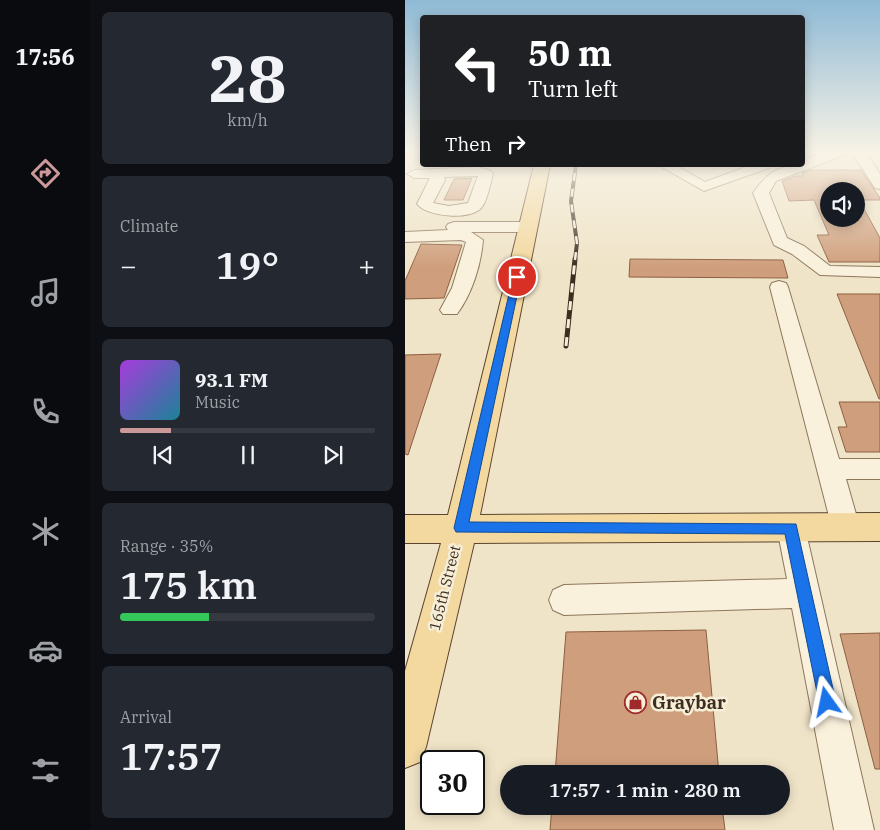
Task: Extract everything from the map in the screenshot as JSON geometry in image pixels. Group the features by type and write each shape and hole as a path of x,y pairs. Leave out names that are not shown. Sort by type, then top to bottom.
{"main road":[{"name":"165th Street","path":"405,747 461,528 536,190"},
{"path":"405,529 880,527"}],"street":[{"path":"763,190 761,193 779,241 798,250 826,271 880,272"},
{"path":"405,227 528,227"},
{"path":"405,237 464,235 475,240 454,303"},
{"path":"779,287 846,528"},
{"path":"830,469 880,469"},
{"path":"791,528 854,830"},
{"path":"564,600 804,593"}],"building":[{"path":"449,190 467,190 463,200 444,200"},
{"path":"785,190 820,190 820,214 814,200 789,201"},
{"path":"865,190 874,190 880,200 865,200"},
{"path":"865,211 880,238 880,262 829,262 817,235 829,235 826,227 865,227"},
{"path":"421,244 462,245 444,298 405,299 405,281"},
{"path":"630,259 783,260 788,278 629,277"},
{"path":"837,294 880,294 880,399 879,399"},
{"path":"441,354 408,455 405,454 405,355"},
{"path":"839,402 880,402 880,452 846,452 838,427 847,427"},
{"name":"Graybar","path":"706,630 718,765 556,765 566,632"},
{"path":"880,633 880,769 875,769 840,634"},
{"path":"551,815 723,815 725,830 550,830"}],"railway":[{"path":"573,190 571,201 577,243 575,260"},
{"path":"566,346 575,259"}],"place":[{"name":"Graybar","path":"636,703"}],"route":[{"path":"517,277 461,528 791,528 827,702"}]}
